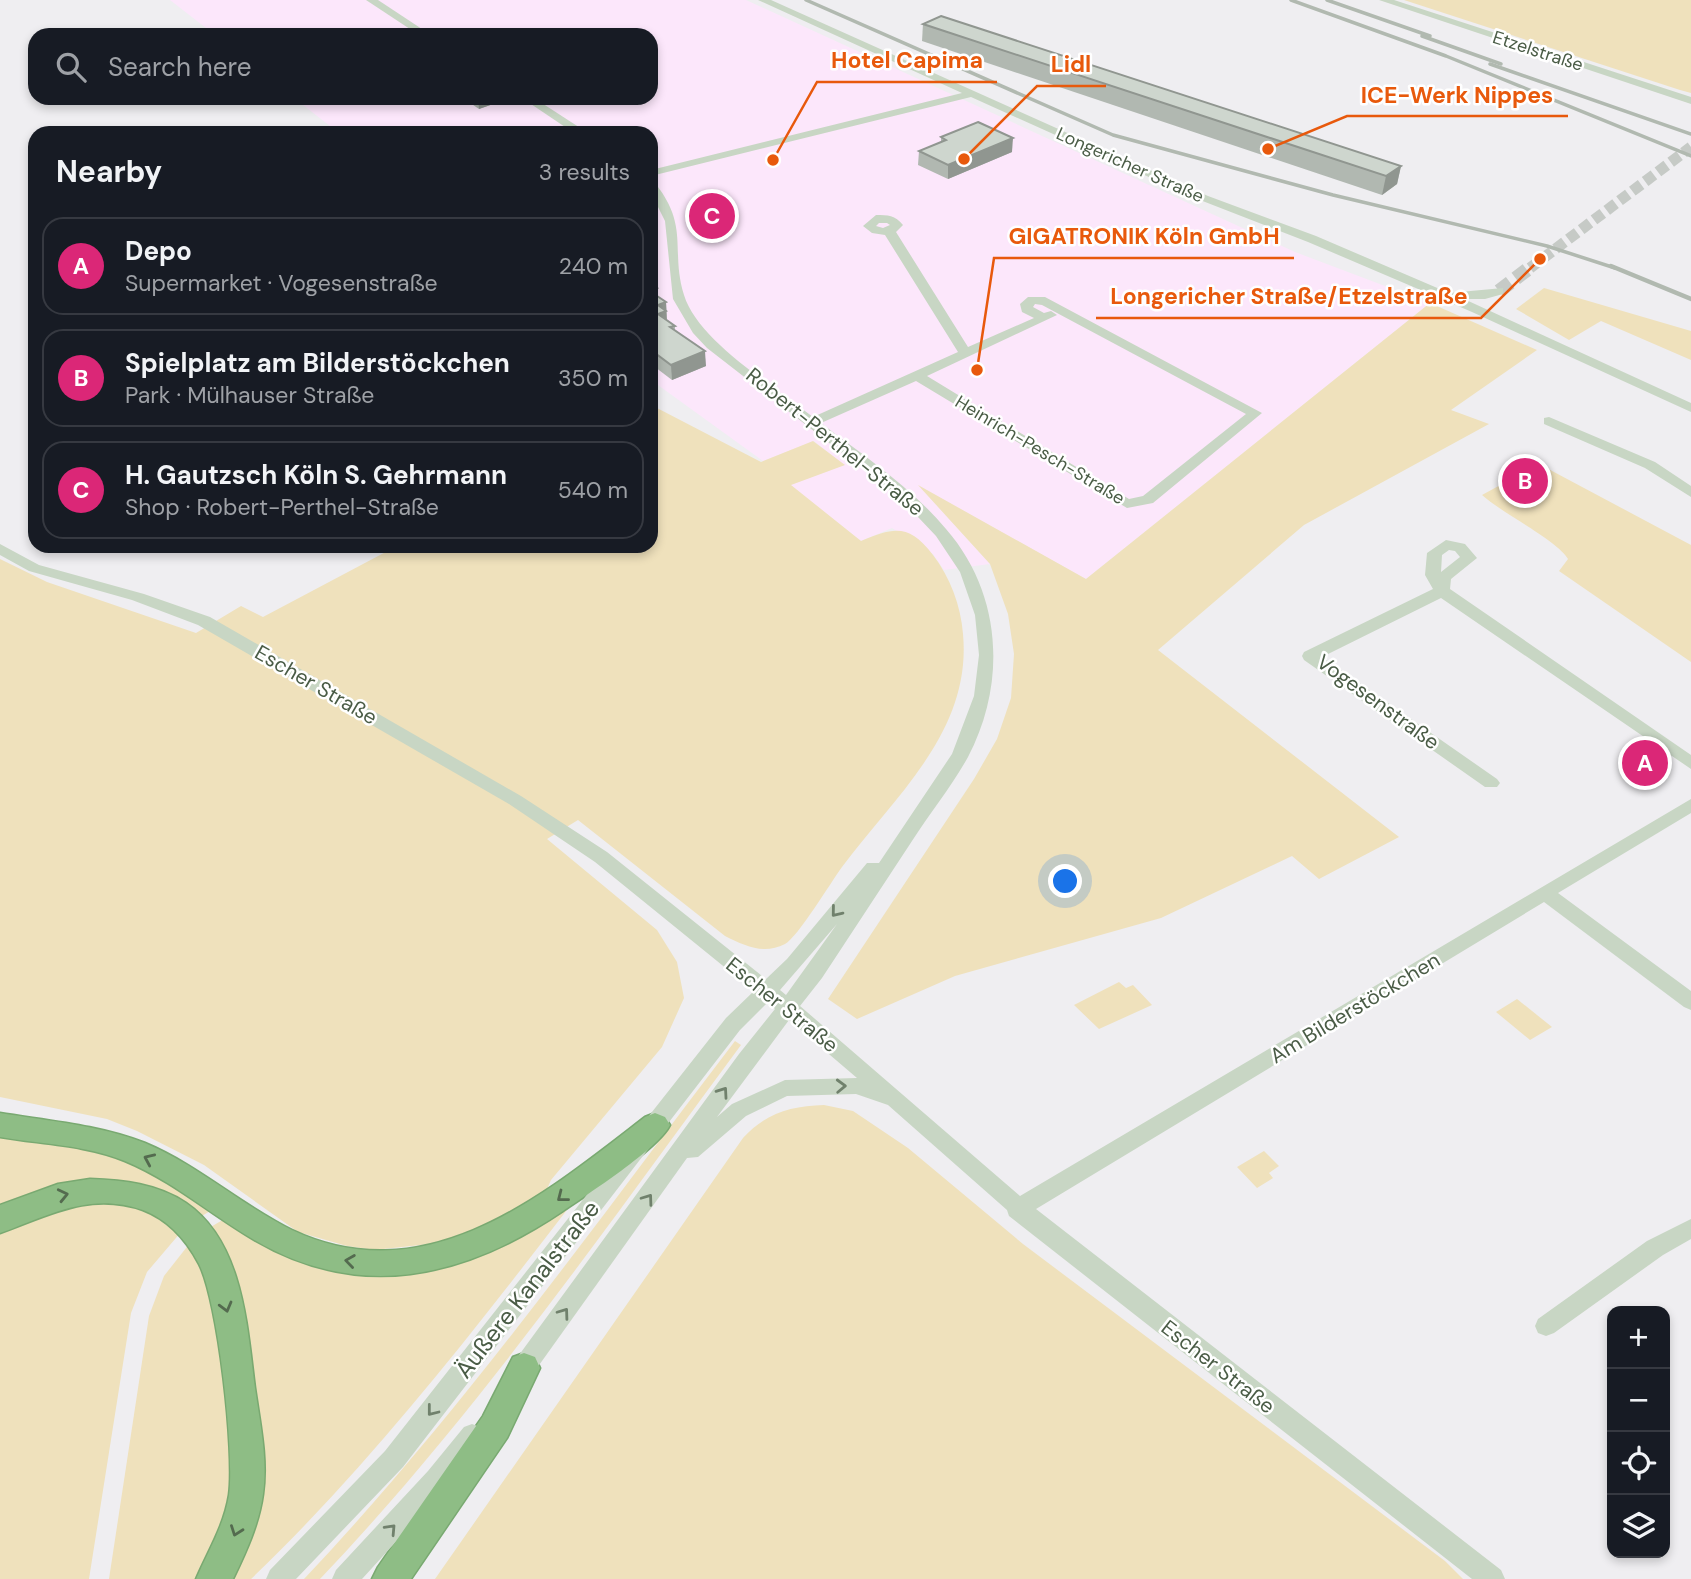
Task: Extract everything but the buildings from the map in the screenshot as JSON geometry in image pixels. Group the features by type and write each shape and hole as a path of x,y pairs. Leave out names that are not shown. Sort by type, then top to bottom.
{"highway":[{"path":"0,1125 132,1151 160,1163 285,1241 341,1260 391,1264 451,1253 517,1226 552,1206 655,1125"},
{"path":"0,1220 36,1203 63,1195 116,1191 146,1197 165,1205 181,1216 206,1246 215,1264 229,1318 247,1451 243,1510 214,1579"},
{"path":"390,1579 495,1427 524,1368"}],"street":[{"path":"371,0 415,28"},
{"name":"Longericher Straße","path":"763,0 1204,198 1312,239 1441,293 1691,408"},
{"name":"Etzelstraße","path":"1384,0 1691,101"},
{"path":"658,171 972,94"},
{"path":"538,105 571,126"},
{"name":"Robert-Perthel-Straße","path":"658,195 669,211 675,244 676,290 690,319 712,345 905,495 935,525 968,572 983,615 987,655 982,696 960,755 816,973 787,1007"},
{"path":"889,231 965,353"},
{"path":"1441,293 1465,296 1499,291 1477,309"},
{"path":"1043,318 1027,309 1026,304 1042,300 1061,310"},
{"path":"812,422 1061,310"},
{"name":"Heinrich-Pesch-Straße","path":"916,375 1127,504 1148,500 1255,413 1061,310"},
{"path":"1549,421 1650,465 1691,494"},
{"name":"Escher Straße","path":"0,549 34,568 138,597 204,621 514,800 601,857 787,1007 1017,1209 1492,1579"},
{"name":"Vogesenstraße","path":"1491,783 1310,656 1442,591 1691,763"},
{"name":"Am Bilderstöckchen","path":"1017,1209 1691,806"},
{"name":"Robert-Perthel-Straße","path":"764,990 794,964 886,852 913,824"},
{"path":"1545,893 1691,1002"},
{"name":"Äußere Kanalstraße","path":"279,1579 394,1459 733,1024 764,990"},
{"name":"Äußere Kanalstraße","path":"345,1579 437,1479 524,1368 787,1007"},
{"path":"670,1169 739,1110 785,1088 857,1086 895,1100"},
{"path":"1546,1326 1656,1248 1691,1228"}],"shaded area":[{"path":"170,0 746,0 1295,252 1430,303 1086,579 920,487 990,564 944,570 933,554 892,528 861,541 790,485 844,465 814,441 763,461 658,385 658,126 330,126 303,105 658,105 658,28 206,28"},
{"path":"1404,0 1691,0 1691,93 1680,90"},
{"path":"1544,288 1691,331 1691,360 1601,321 1569,340 1516,309"},
{"path":"1430,303 1537,350 1451,410 1489,424 1304,525 1158,650 1399,837 1319,879 1292,856 1161,918 955,976 857,1019 828,999 974,779 997,739 1011,698 1014,654 1008,614 990,564 918,485 1086,579"},
{"path":"658,409 761,462 813,441 845,465 791,485 861,541 883,533 901,531 909,533 924,545 945,573 954,592 963,634 963,669 943,732 926,760 842,867 806,921 785,944 762,949 747,946 725,936 578,820 547,839 657,930 677,962 684,998 662,1047 551,1180 544,1196 504,1221 439,1243 374,1250 347,1246 298,1232 204,1165 137,1131 107,1119 0,1097 0,559 47,582 196,633 241,606 263,617 384,553 658,553"},
{"path":"1539,464 1691,545 1691,662 1559,571 1568,559 1562,552 1482,495"},
{"path":"1119,982 1126,988 1133,985 1152,1005 1099,1029 1074,1005"},
{"path":"1517,999 1552,1027 1530,1040 1496,1012"},
{"path":"735,1041 741,1045 487,1386 378,1516 320,1579 304,1579 473,1384"},
{"path":"824,1105 853,1111 908,1148 1023,1244 1445,1561 1463,1579 435,1579 743,1138 761,1122 780,1112"},
{"path":"0,1134 96,1150 139,1164 212,1210 200,1217 160,1190 0,1210"},
{"path":"1264,1151 1279,1166 1269,1173 1273,1178 1257,1188 1237,1167"},
{"path":"85,1201 142,1206 181,1232 147,1272 131,1313 89,1579 0,1579 0,1231"},
{"path":"570,1206 418,1399 337,1491 251,1579 228,1579 245,1543 209,1228 226,1218 359,1272"},
{"path":"190,1243 201,1263 216,1310 235,1461 231,1502 200,1579 109,1579 149,1316 164,1276"}],"tunnel":[{"path":"1530,268 1691,147"},
{"path":"1499,291 1532,266"}],"railway":[{"path":"806,0 1113,135 1333,195 1547,246 1615,268"},
{"path":"1291,0 1446,56 1691,156"},
{"path":"1327,0 1430,36"},
{"path":"1422,36 1501,64"},
{"path":"1490,64 1691,134"},
{"path":"1611,266 1691,299"}],"place":[{"name":"ICE-Werk Nippes","path":"1268,149"},
{"name":"Lidl","path":"964,159"},
{"name":"Hotel Capima","path":"773,160"},
{"name":"H. Gautzsch Köln S. Gehrmann","path":"712,216"},
{"name":"Longericher Straße/Etzelstraße","path":"1540,259"},
{"name":"GIGATRONIK Köln GmbH","path":"977,370"},
{"name":"Spielplatz am Bilderstöckchen","path":"1525,481"},
{"name":"Depo","path":"1645,763"}]}
